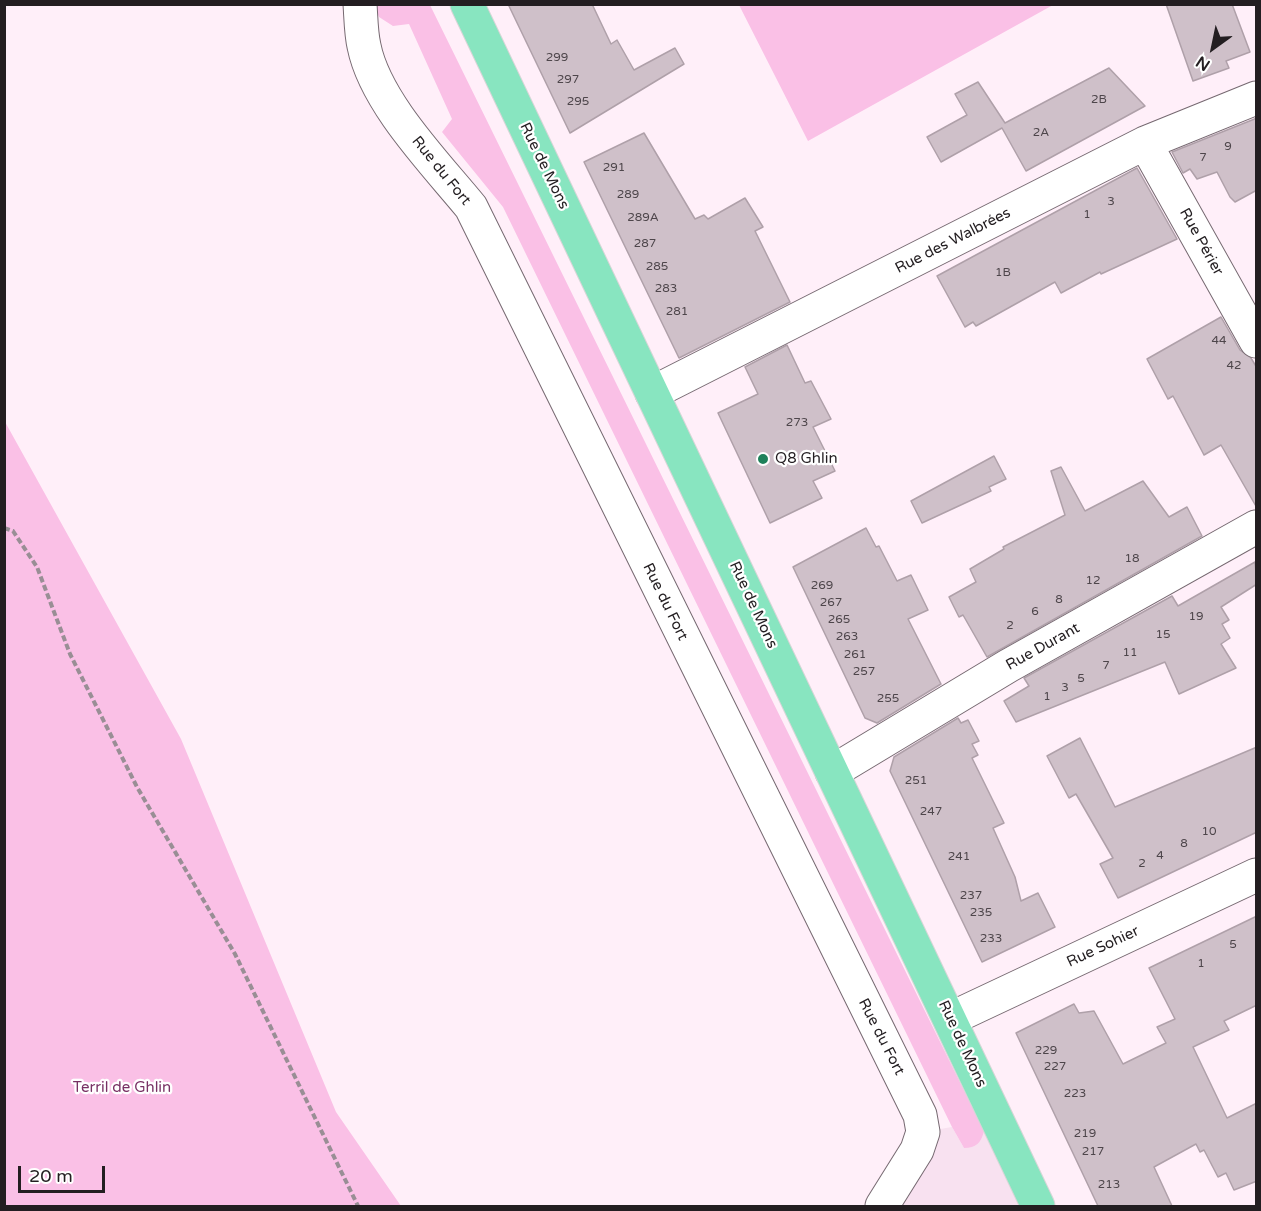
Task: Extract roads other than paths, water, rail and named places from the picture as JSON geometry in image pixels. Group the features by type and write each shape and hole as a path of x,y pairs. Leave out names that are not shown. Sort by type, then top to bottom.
{"main road":[{"name":"Rue de Mons","path":"466,4 951,1018 1038,1206"}],"street":[{"name":"Rue du Fort","path":"360,4 364,48 380,86 395,113 471,207 920,1115 923,1132 917,1150 882,1206"},
{"name":"Rue des Walbrées","path":"652,393 1145,143 1257,98"},
{"name":"Rue Périer","path":"1145,143 1257,341"},
{"name":"Rue Durant","path":"832,772 1008,666 1257,527"},
{"name":"Rue Sohier","path":"951,1018 1257,875"}],"place":[{"name":"Q8 Ghlin","path":"763,459"}],"park label":[{"name":"Terril de Ghlin","path":"122,1088"}]}
